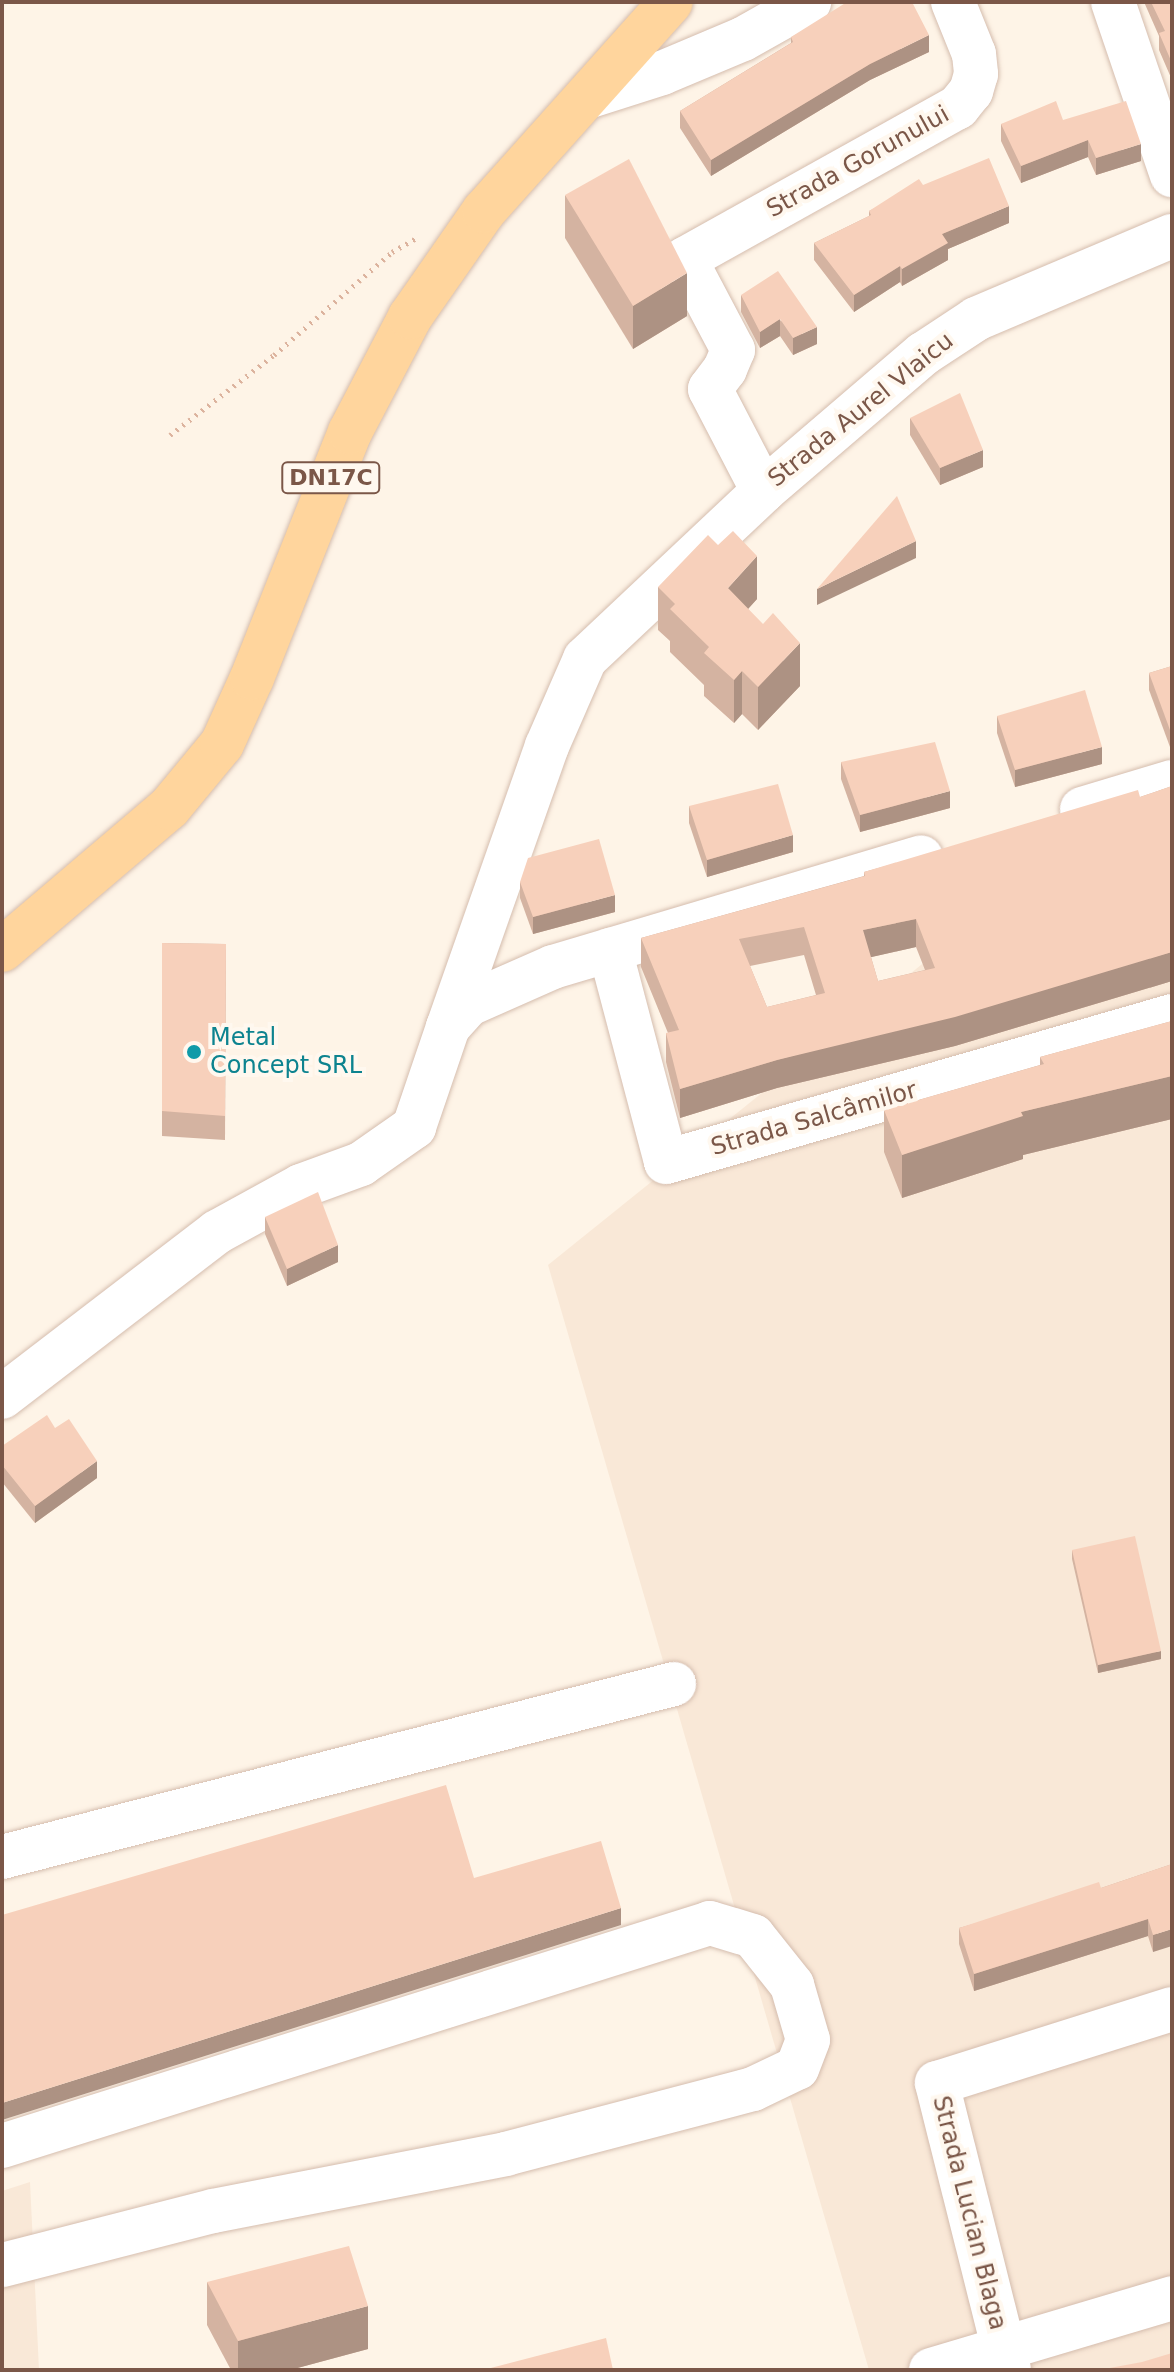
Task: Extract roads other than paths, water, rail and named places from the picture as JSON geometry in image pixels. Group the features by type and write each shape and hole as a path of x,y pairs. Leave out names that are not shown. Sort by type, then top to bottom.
{"main road":[{"name":"DN17C","path":"2,950 169,808 222,744 350,432 410,317 463,236 671,2"}],"street":[{"path":"587,97 662,73 743,39 809,2"},
{"name":"Strada Gorunului","path":"700,285 685,259 958,107 971,91 976,74 974,54 953,2"},
{"path":"1113,2 1172,175"},
{"name":"Strada Aurel Vlaicu","path":"700,285 733,350 725,369 710,389 763,491 923,354 976,319 1172,236"},
{"path":"2,1397 217,1232 301,1186 361,1164 414,1127 547,746 585,659 743,505 763,491"},
{"path":"1050,818 1172,782"},
{"path":"448,1027 469,1004 553,967 959,846"},
{"name":"Strada Salcâmilor","path":"610,950 666,1162 1172,1016"},
{"path":"2,1857 674,1684"},
{"path":"2,2146 710,1923 753,1936 792,1985 808,2040 797,2068 753,2089 506,2154 213,2211 2,2265"},
{"name":"Strada Lucian Blaga","path":"1006,2360 937,2083 1172,2009"},
{"name":"Strada Lucian Blaga","path":"931,2370 1006,2360 1172,2298"}],"place":[{"name":"Metal Concept SRL","path":"194,1052"}]}
